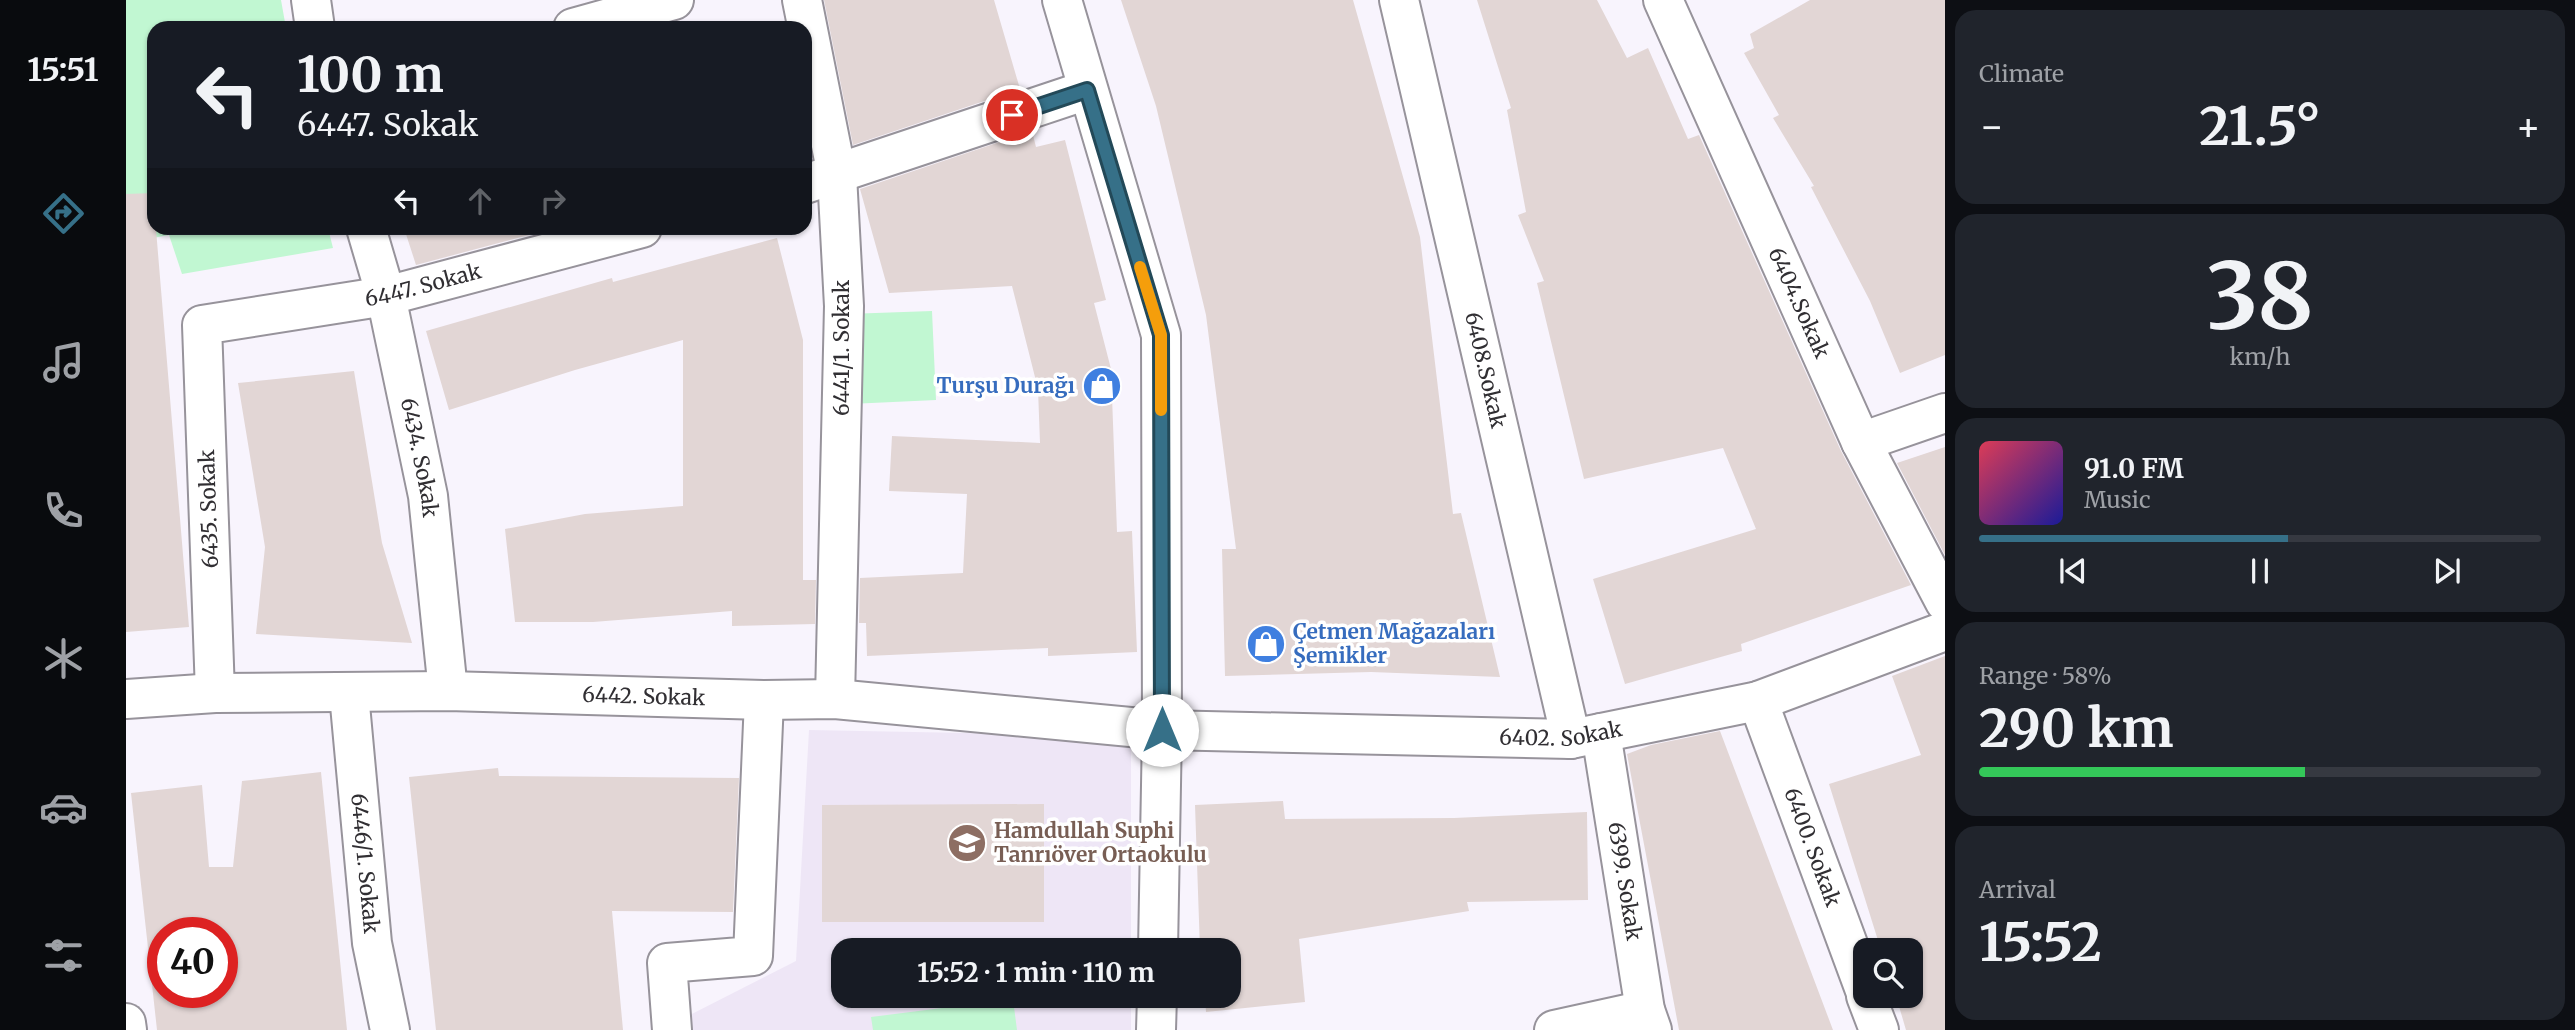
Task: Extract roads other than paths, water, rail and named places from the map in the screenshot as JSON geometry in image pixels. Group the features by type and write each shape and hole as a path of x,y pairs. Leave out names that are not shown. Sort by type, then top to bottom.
{"street":[{"path":"311,0 314,21"},
{"path":"598,21 674,0"},
{"name":"6441/1. Sokak","path":"802,0 804,21"},
{"path":"1062,0 1161,335 1162,730 1158,938"},
{"name":"6408.Sokak","path":"1399,0 1586,736"},
{"name":"6404.Sokak","path":"1664,0 1861,442 1945,601"},
{"path":"821,179 1087,90"},
{"name":"6441/1. Sokak","path":"812,94 821,179 844,306 835,699"},
{"name":"6434. Sokak","path":"368,235 386,296 428,496 448,691"},
{"name":"6447. Sokak","path":"202,325 386,296 616,235"},
{"name":"6435. Sokak","path":"202,325 215,693"},
{"path":"1861,442 1945,414"},
{"name":"6402. Sokak","path":"1162,730 1586,736 1758,701 1945,631"},
{"name":"6442. Sokak","path":"126,699 215,693 349,694 448,691 764,700 835,699 1162,730"},
{"name":"6446/1. Sokak","path":"349,694 372,943 390,1030"},
{"path":"672,1030 667,962 753,956 764,700"},
{"name":"6400. Sokak","path":"1758,701 1853,960"},
{"name":"6399. Sokak","path":"1586,736 1648,1020"},
{"path":"1157,1008 1157,1030"},
{"name":"6400. Sokak","path":"1871,1008 1879,1030"},
{"path":"1554,1030 1648,1020"},
{"path":"126,1023 127,1030"}],"place":[{"name":"Turşu Durağı","path":"1102,386"},
{"name":"Çetmen Mağazaları Şemikler","path":"1266,644"},
{"name":"Hamdullah Suphi Tanrıöver Ortaokulu","path":"967,843"}]}
